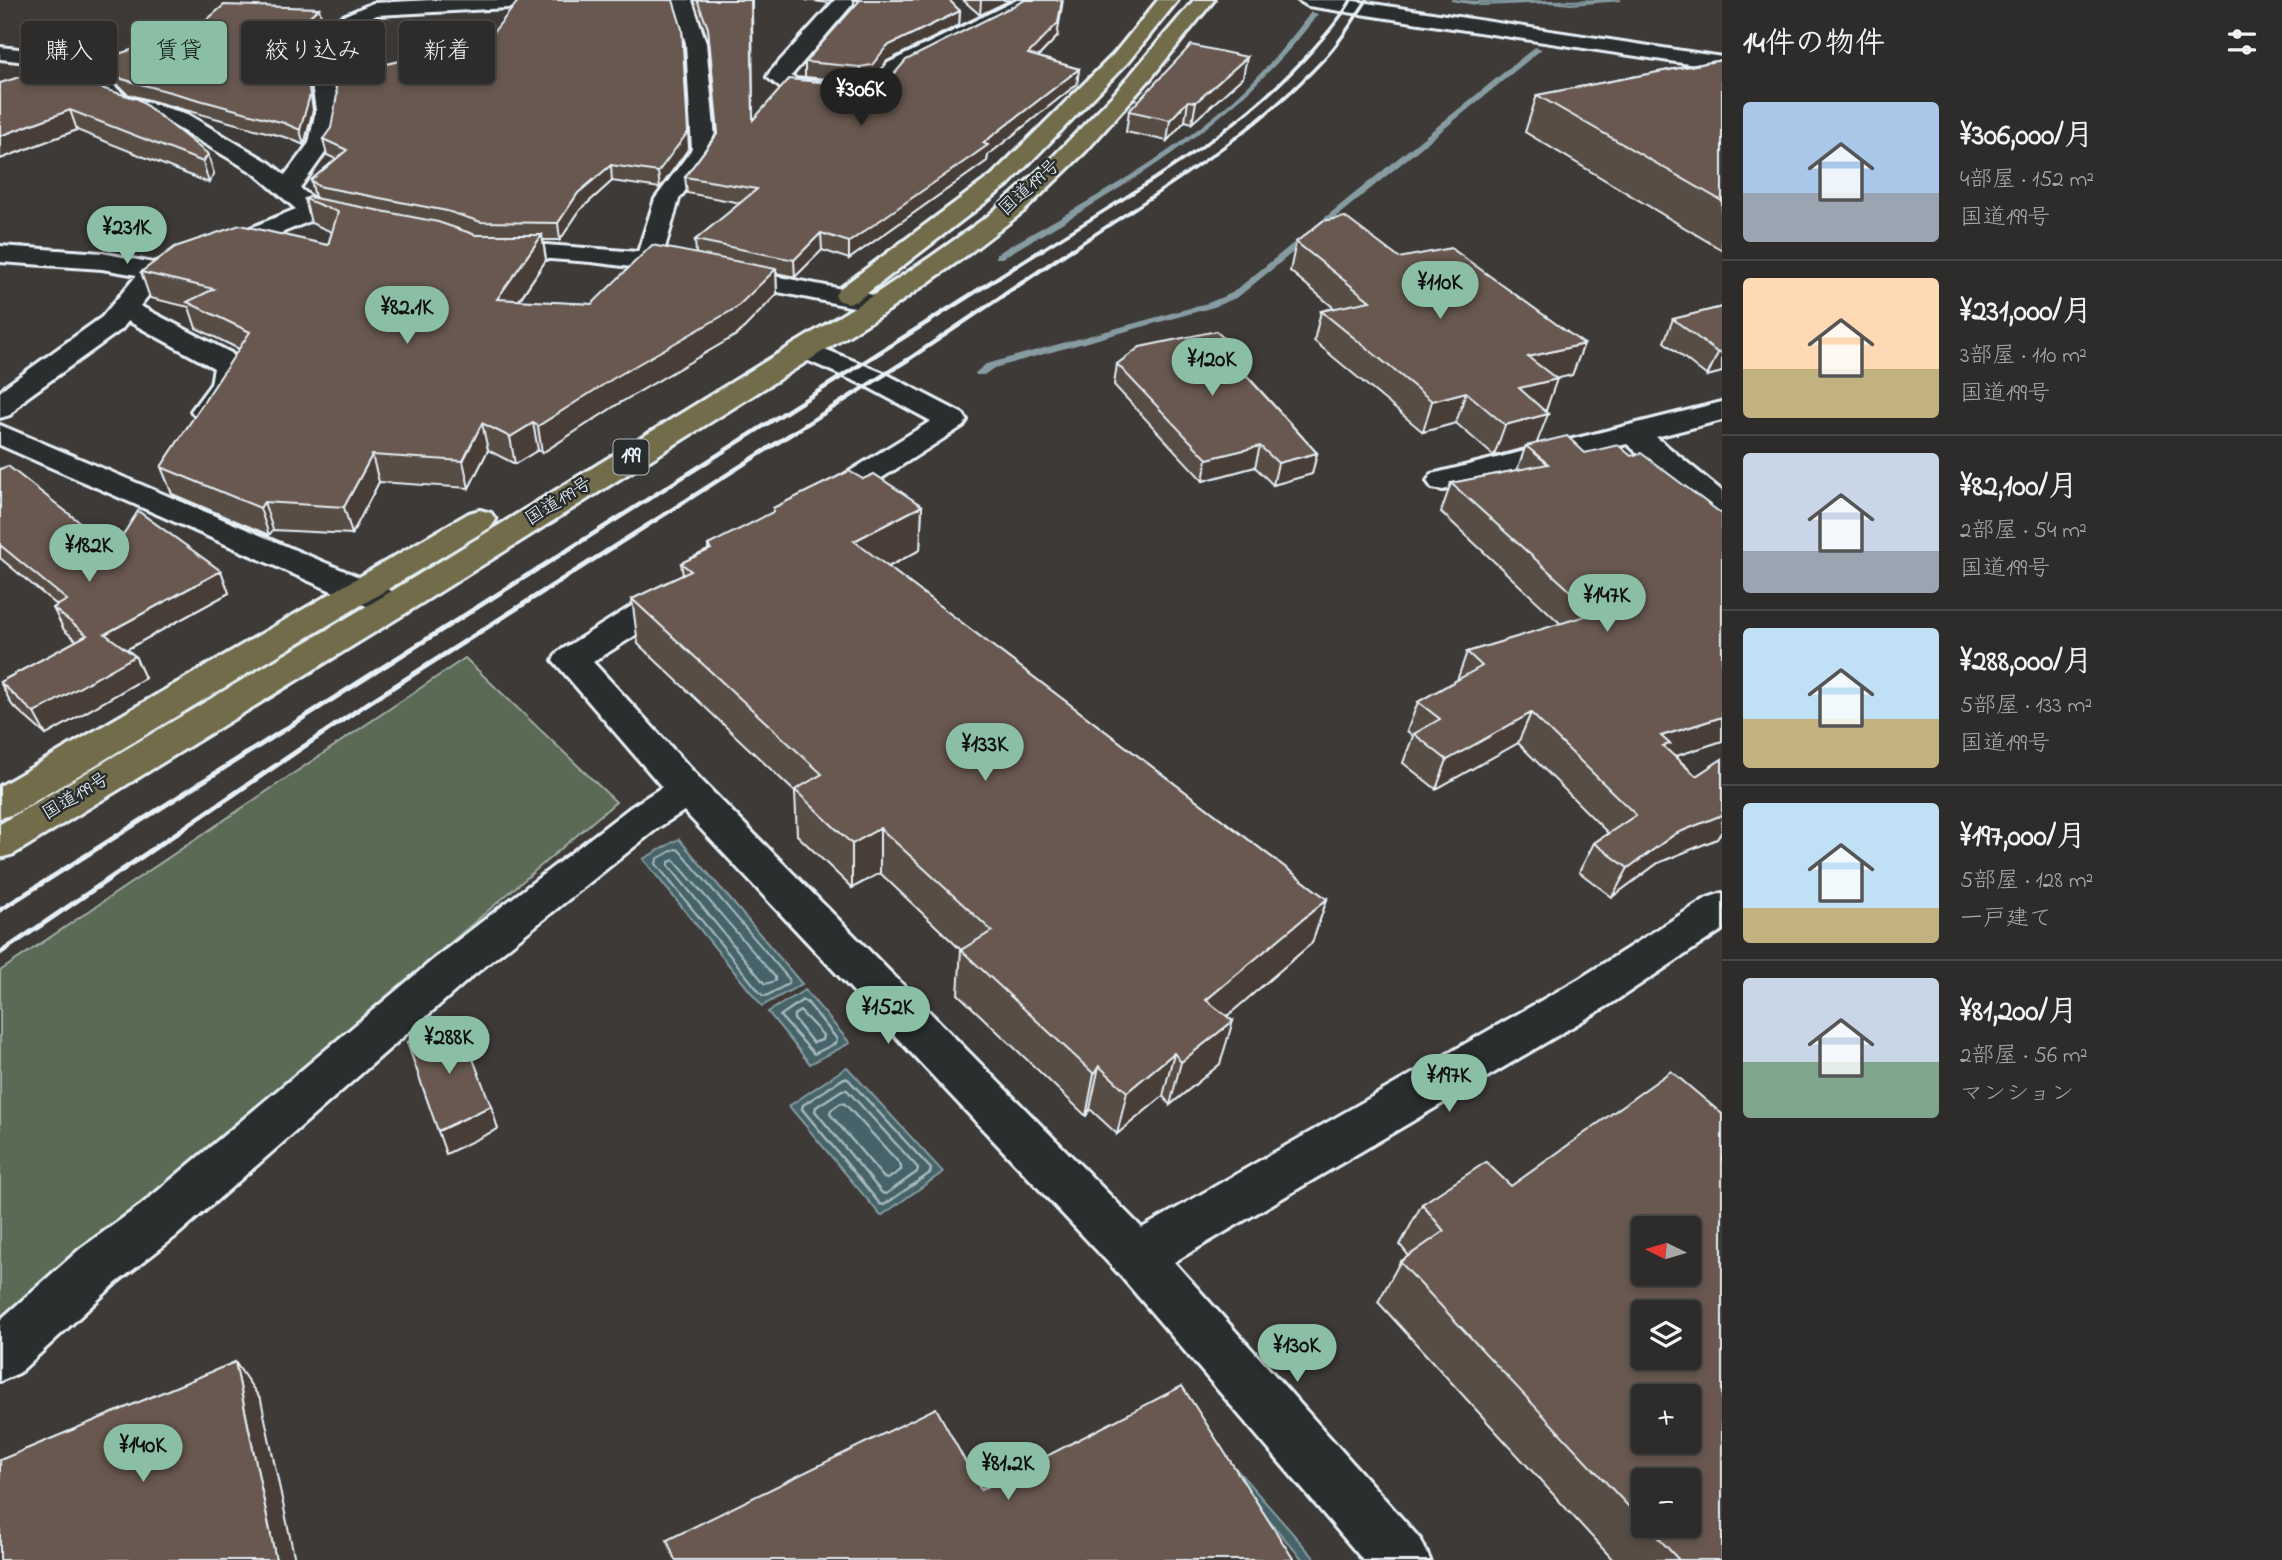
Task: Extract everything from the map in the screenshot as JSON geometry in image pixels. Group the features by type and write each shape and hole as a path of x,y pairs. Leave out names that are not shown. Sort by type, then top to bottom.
{"highway":[{"name":"国道199号","path":"0,804 363,591 846,296 1000,180 1121,58 1168,0"},
{"name":"国道199号","path":"0,843 394,605 879,304 956,252 1033,190 1152,65 1204,0"}],"street":[{"path":"286,189 320,143 327,110 322,77 348,21 373,9 546,0"},
{"path":"649,258 667,200 704,149 696,43 682,0"},
{"path":"846,0 778,77 791,85 860,92 880,88 896,68 971,21 1032,0"},
{"path":"1308,0 1722,63"},
{"path":"1332,3 1388,6 1722,53"},
{"path":"0,53 66,60 90,70 100,85 118,101 179,120 262,168 313,211 381,225"},
{"path":"0,254 102,261 154,271 221,249 313,211"},
{"path":"470,245 481,249 542,249 649,258 879,304"},
{"path":"0,409 16,392 112,323 154,271"},
{"path":"124,308 221,359 229,367 225,384 188,438"},
{"path":"790,522 952,420 876,380 805,349"},
{"path":"1443,481 1722,411"},
{"path":"1634,433 1722,507"},
{"path":"0,434 394,605"},
{"path":"142,496 166,471"},
{"path":"709,572 571,660 687,790 1137,1257 1401,1560"},
{"path":"0,1355 98,1266 158,1221 455,966 645,817 687,790"},
{"path":"1137,1257 1594,992 1722,909"}],"green space":[{"path":"465,658 616,802 0,1325 0,971"}],"water":[{"path":"1451,0 1621,0 1571,4 1552,2 1482,5"},
{"path":"679,839 802,984 762,1006 643,859"},
{"path":"805,990 850,1043 810,1064 768,1012"},
{"path":"847,1067 943,1172 881,1216 789,1106"},
{"path":"1202,1430 1316,1560 1303,1560 1191,1431"}],"building":[{"path":"519,0 673,0 682,29 688,132 658,172 611,165 578,193 558,223 481,222 447,211 318,186 311,180 347,150 323,139 331,128 337,95 336,84 385,84 385,64 399,61 399,84 495,84 495,30"},
{"path":"697,0 751,0 753,120 789,79 860,86 889,80 906,60 1025,0 1062,0 1058,23 1028,54 1079,69 983,143 988,145 849,242 821,233 794,260 695,240 757,189 685,177 718,133 708,28"},
{"path":"860,0 949,0 960,11 887,46 872,65 860,67 805,62"},
{"path":"224,5 319,8 304,21 241,21 241,84 308,84 310,95 300,130 284,123 140,84 227,84 227,21 205,21"},
{"path":"1191,45 1247,57 1196,102 1188,101 1170,120 1129,111"},
{"path":"131,50 131,81 117,74 117,54"},
{"path":"1722,60 1722,201 1537,95"},
{"path":"21,77 21,84 96,84 101,88 138,99 208,154 203,162 70,110 0,136 0,83"},
{"path":"309,197 438,222 476,235 542,235 497,299 592,304 652,245 776,269 736,308 614,378 538,426 533,423 510,437 482,423 463,461 372,455 344,507 264,502 260,508 161,467 250,332 187,302 214,289 141,272 175,247 240,225 328,245 338,212 305,199"},
{"path":"1345,217 1399,258 1451,248 1584,344 1528,357 1557,379 1519,388 1548,414 1505,425 1466,392 1432,401 1321,311 1370,301 1296,242 1323,221"},
{"path":"1722,307 1722,352 1718,353 1673,319"},
{"path":"1216,331 1241,354 1233,361 1317,453 1278,463 1260,446 1207,459 1117,364 1140,347"},
{"path":"1567,436 1585,453 1618,445 1631,456 1641,453 1722,514 1722,717 1661,736 1670,744 1663,746 1696,776 1722,759 1722,815 1675,834 1628,868 1594,843 1636,815 1531,713 1447,760 1414,734 1440,719 1418,702 1482,666 1467,652 1595,613 1451,483 1548,464 1526,446"},
{"path":"8,466 114,549 138,511 221,571 105,634 135,656 34,713 0,682 87,635 53,608 67,600 0,545 0,469"},
{"path":"849,471 863,479 874,474 922,506 854,541 1327,899 1206,1000 1233,1021 1181,1062 1174,1053 1127,1092 1099,1066 1094,1074 961,950 992,931 880,828 852,844 795,790 822,774 632,599 691,571 681,563 711,549 708,545 773,512 773,508"},
{"path":"459,1022 491,1106 438,1131 407,1042"},
{"path":"1671,1071 1722,1114 1722,1560 1679,1560 1658,1538 1701,1538 1701,1468 1631,1468 1631,1509 1400,1262 1444,1231 1422,1204 1486,1162 1511,1186"},
{"path":"235,1362 276,1560 0,1560 0,1460"},
{"path":"1182,1386 1294,1560 675,1560 667,1540 936,1408 981,1490"}],"waterway":[{"path":"999,256 1128,180 1211,121 1249,89 1284,53 1314,14"},
{"path":"980,373 990,366 1211,305 1235,295 1538,49"}],"railway":[{"path":"1040,251 1185,158 1254,107 1315,47 1351,0"},
{"path":"1070,251 1204,161 1268,112 1298,86 1332,50 1367,0"},
{"path":"525,577 1043,249"},
{"path":"566,577 909,359 1072,249"},
{"path":"0,910 528,575"},
{"path":"0,953 365,705 569,575"}]}
